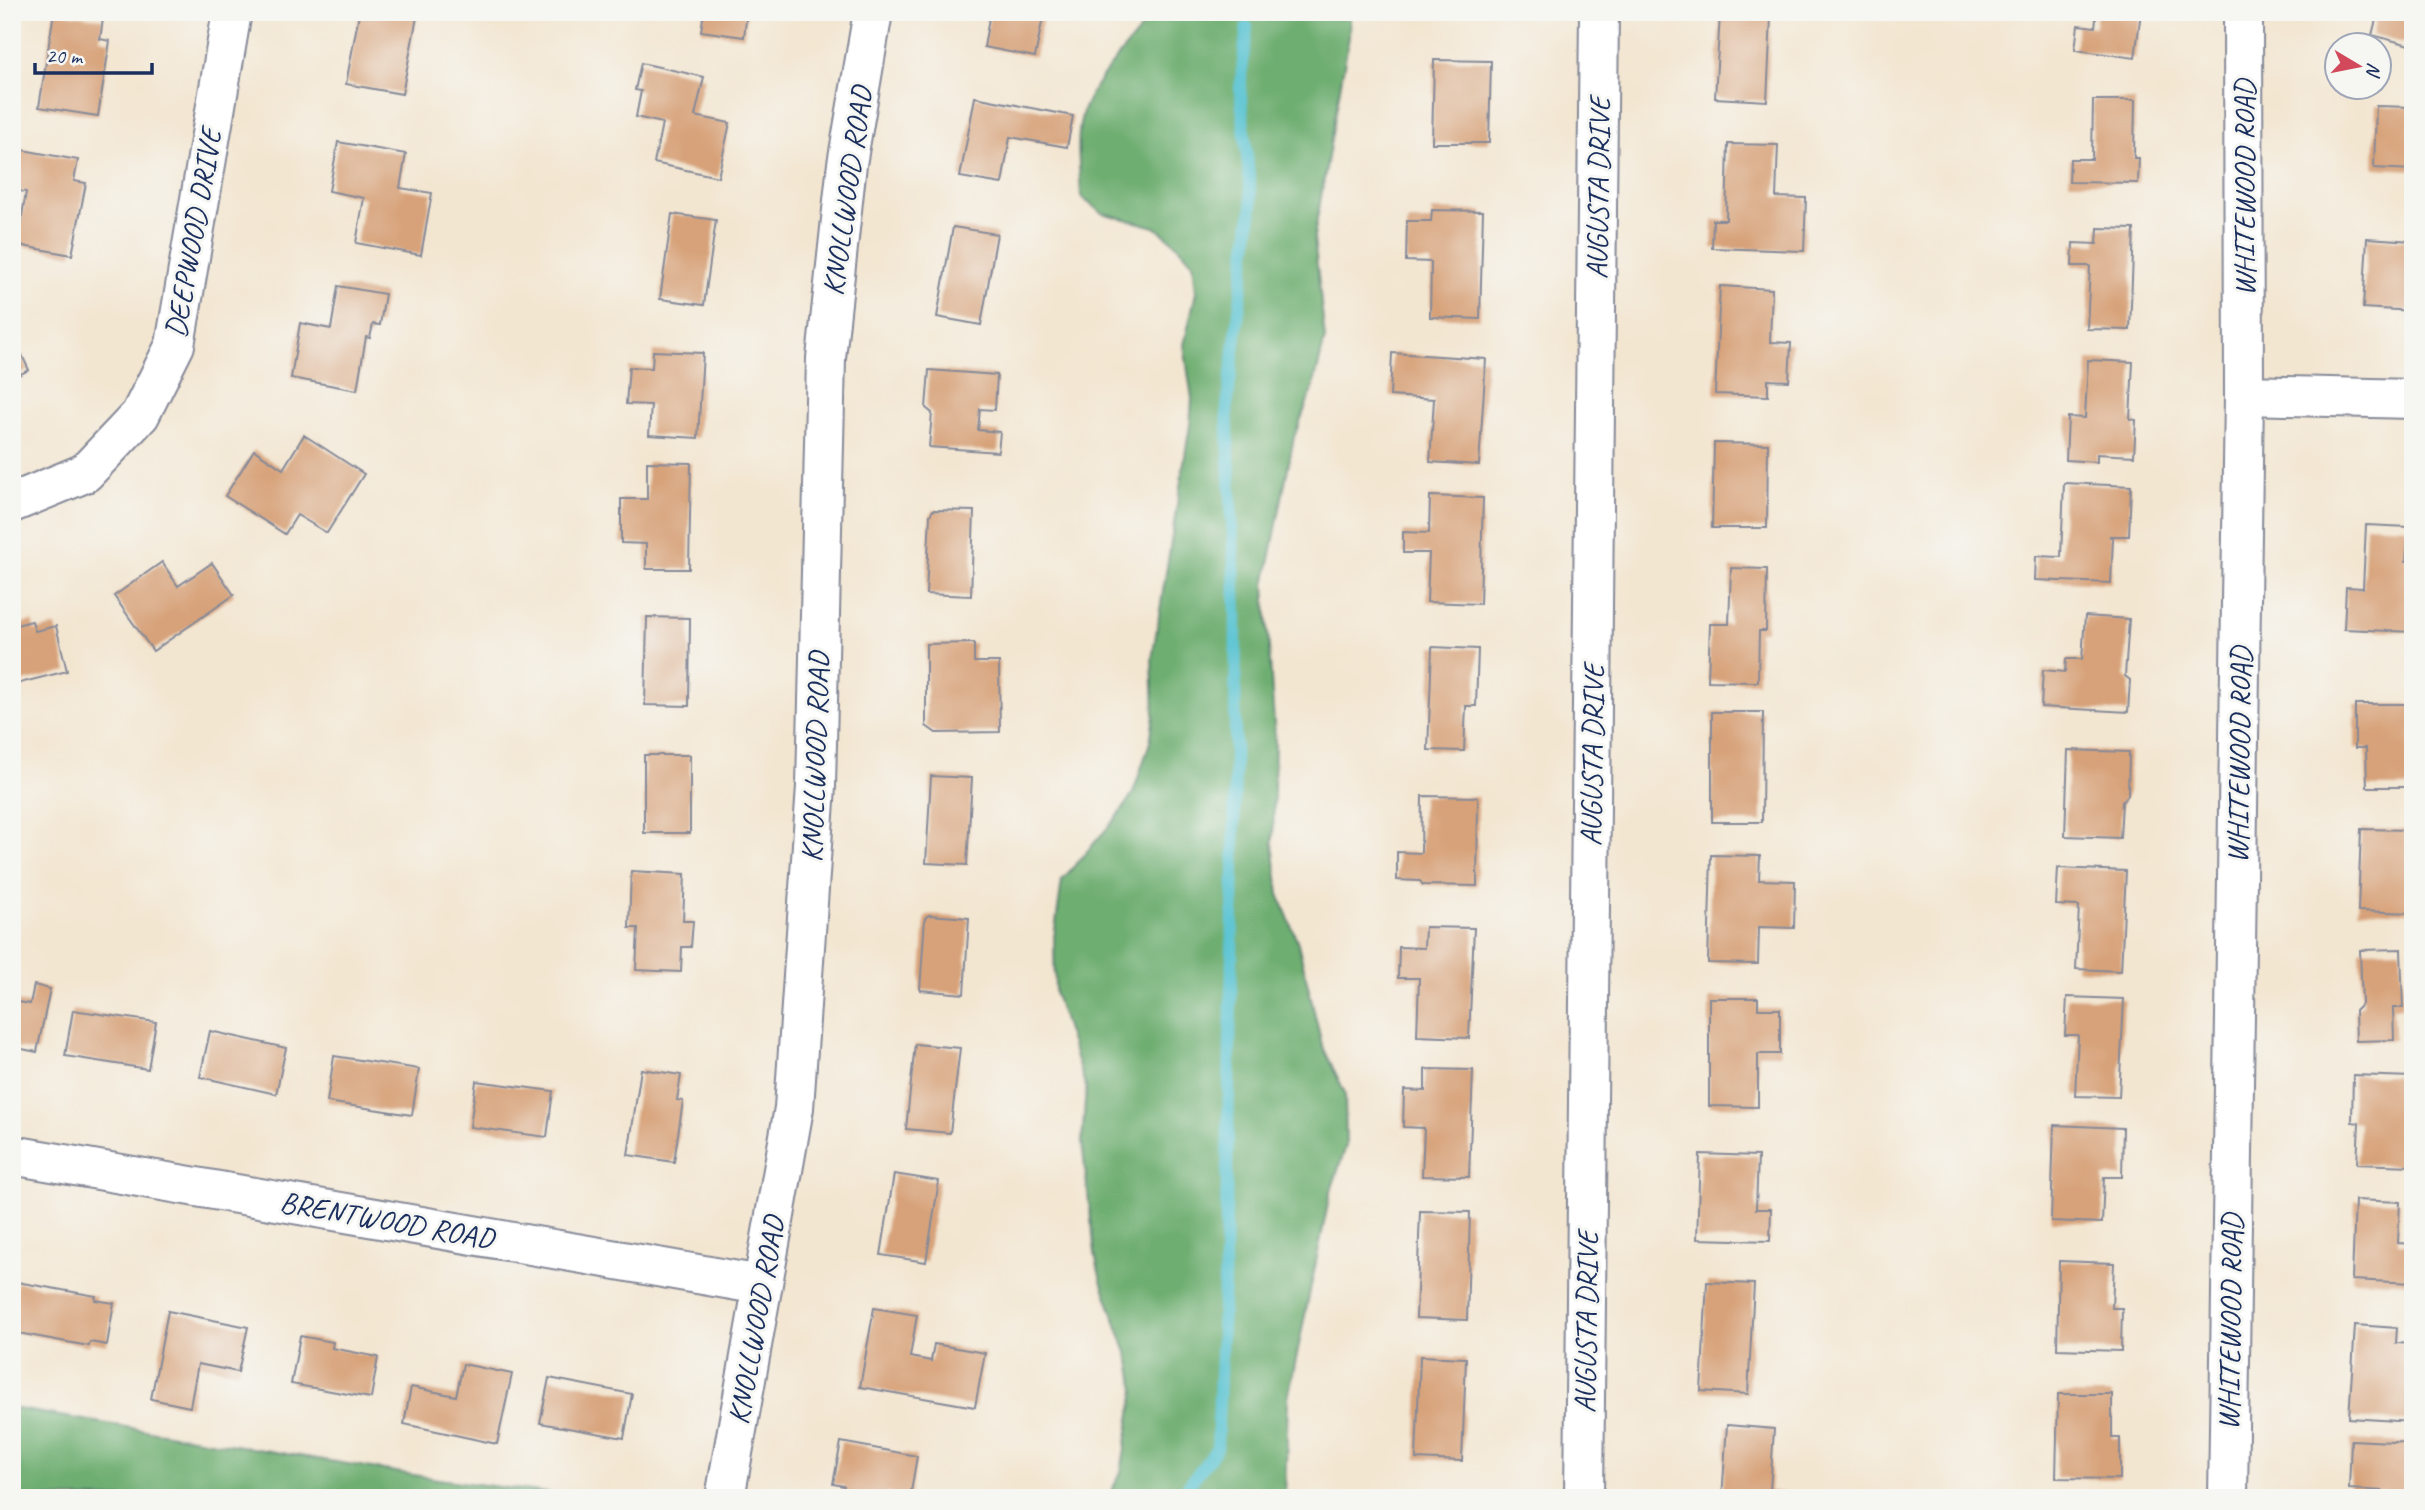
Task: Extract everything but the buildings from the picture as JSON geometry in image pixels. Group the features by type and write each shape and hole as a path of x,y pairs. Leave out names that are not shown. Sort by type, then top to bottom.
{"street":[{"name":"DEEPWOOD DRIVE","path":"12,503 85,473 140,415 176,345 232,12"},
{"name":"KNOLLWOOD ROAD","path":"725,1498 794,1108 816,786 826,359 847,164 873,12"},
{"name":"AUGUSTA DRIVE","path":"1584,1498 1600,12"},
{"name":"WHITEWOOD ROAD","path":"2228,1498 2244,395 2244,12"},
{"path":"2244,395 2413,399"},
{"name":"BRENTWOOD ROAD","path":"12,1155 761,1285"}],"green space":[{"path":"1155,12 1350,12 1349,37 1314,237 1325,339 1313,388 1294,437 1265,585 1275,738 1273,843 1279,894 1298,943 1322,1045 1345,1093 1346,1146 1330,1194 1288,1398 1285,1498 1108,1498 1121,1472 1135,1390 1130,1361 1101,1281 1095,1254 1082,1142 1086,1088 1055,994 1054,937 1062,880 1118,816 1133,793 1150,742 1154,715 1152,659 1190,425 1192,399 1184,345 1196,292 1193,263 1175,243 1155,227 1102,213 1081,197 1079,135 1086,103 1103,76"},
{"path":"12,1408 438,1479 586,1498 12,1498"}],"waterway":[{"path":"1179,1498 1217,1448 1225,1260 1234,869 1236,612 1227,407 1252,206 1240,88 1247,27"}]}
